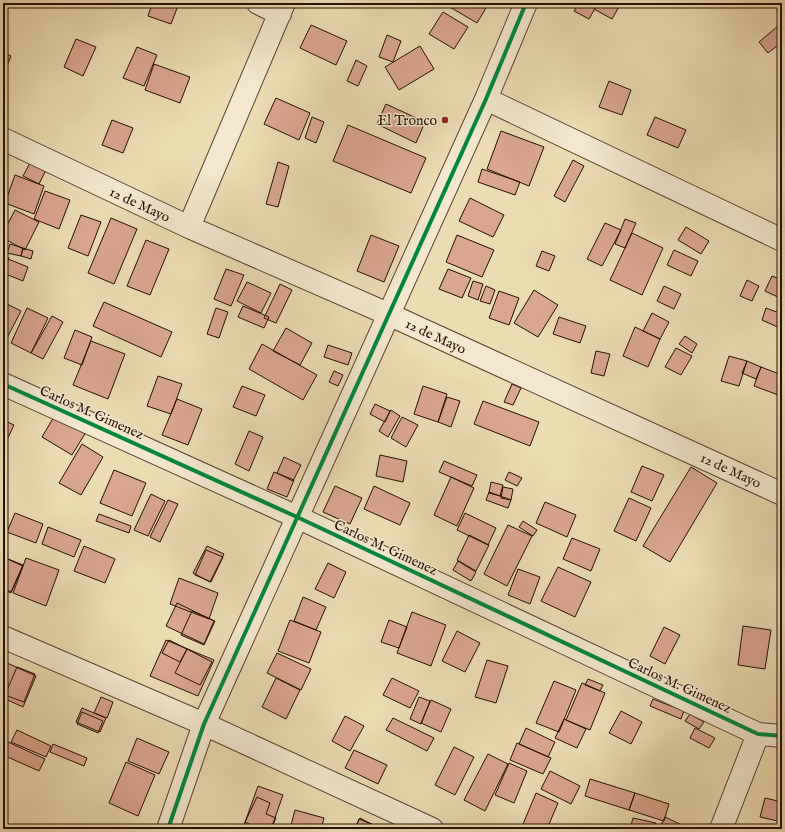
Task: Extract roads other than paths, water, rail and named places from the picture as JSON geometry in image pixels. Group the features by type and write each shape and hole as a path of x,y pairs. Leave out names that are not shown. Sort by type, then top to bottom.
{"street":[{"path":"189,227 282,8 258,3"},
{"path":"168,829 204,724 486,99 526,3"},
{"path":"486,99 782,240"},
{"name":"12 de Mayo","path":"3,139 189,227 388,314 782,494"},
{"name":"Carlos M. Gimenez","path":"3,384 297,517 758,734"},
{"path":"3,637 204,724 432,829"},
{"path":"721,829 758,734 782,736"}],"place":[{"name":"El Tronco","path":"445,120"}]}
